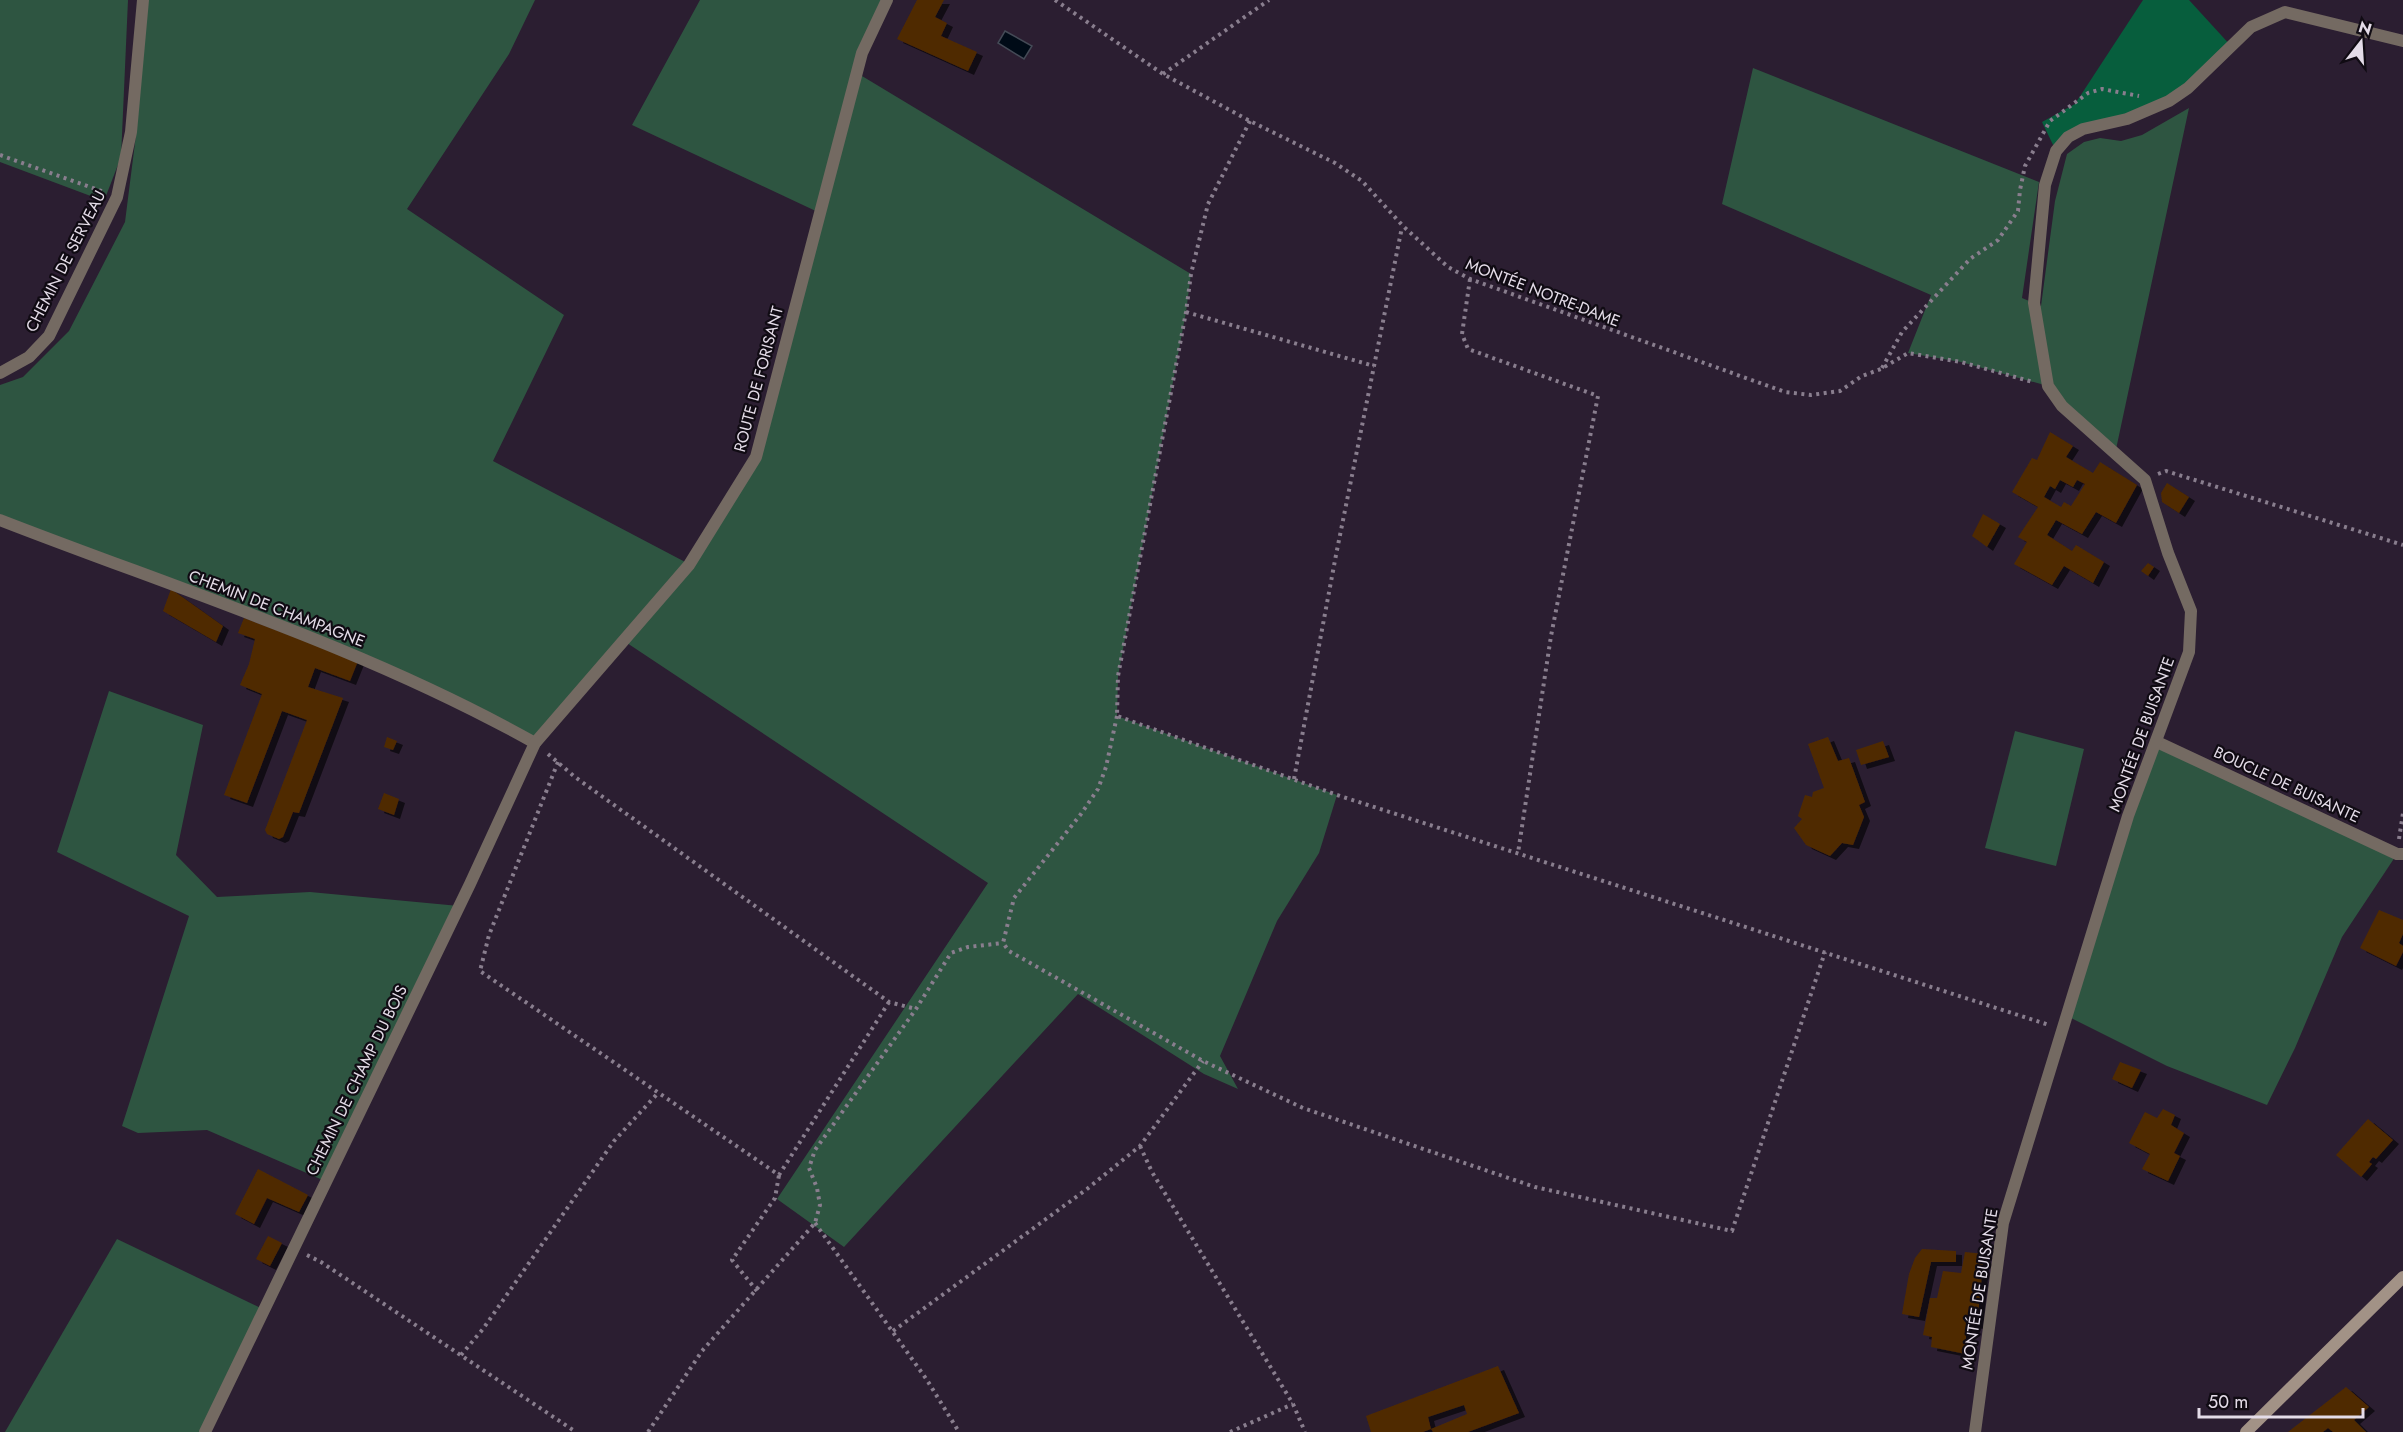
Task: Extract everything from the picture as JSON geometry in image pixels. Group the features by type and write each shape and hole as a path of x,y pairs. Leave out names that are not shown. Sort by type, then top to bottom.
{"main road":[{"path":"2246,1432 2403,1277"}],"street":[{"name":"CHEMIN DE SERVEAU","path":"0,373 29,357 49,336 117,197 131,132 143,0"},
{"name":"ROUTE DE FORISANT","path":"535,743 689,565 756,457 862,53 887,0"},
{"path":"2145,480 2062,406 2048,386 2034,303 2045,185 2056,151 2068,137 2083,129 2127,119 2169,102 2188,88 2251,27 2285,12 2403,41"},
{"name":"MONTÉE DE BUISANTE","path":"1975,1432 2003,1223 2128,816 2189,652 2191,611 2168,554 2145,480"},
{"name":"CHEMIN DE CHAMPAGNE","path":"0,520 327,642 491,718 535,743"},
{"name":"BOUCLE DE BUISANTE","path":"2157,741 2400,854"},
{"name":"CHEMIN DE CHAMP DU BOIS","path":"205,1432 470,884 535,743"}],"path":[{"name":"MONTÉE NOTRE-DAME","path":"1055,0 1163,74 1335,163 1362,181 1402,226 1448,267 1470,279 1785,393 1811,395 1840,390 1908,353 1960,362 2048,386"},
{"path":"1163,74 1269,0"},
{"path":"1881,369 1902,332 1970,259 1998,240 2012,221 2018,211 2025,166 2050,121 2088,93 2102,89 2169,102"},
{"path":"1003,944 1014,898 1081,814 1098,789 1106,766 1117,716 1118,676 1186,312 1191,274 1208,204 1250,121"},
{"path":"0,155 117,197"},
{"path":"1294,779 1402,226"},
{"path":"1470,279 1462,334 1468,349 1598,396 1551,636 1518,852"},
{"path":"1186,312 1374,366"},
{"path":"2145,480 2166,471 2403,545"},
{"path":"1117,716 1294,779 2062,1030"},
{"path":"535,743 584,784 889,1002 916,1009"},
{"path":"558,762 489,935 480,971 779,1175"},
{"path":"2400,854 2403,813"},
{"path":"1003,944 1009,951 1203,1061 1303,1108 1535,1187 1732,1231 1825,952"},
{"path":"648,1432 702,1351 815,1223 820,1205 817,1188 809,1168 815,1150 916,1009 951,953 968,947 1003,944"},
{"path":"757,1290 732,1260 775,1198 779,1175 889,1002"},
{"path":"892,1330 1087,1189 1140,1146 1203,1061"},
{"path":"461,1355 483,1329 614,1141 658,1093"},
{"path":"1140,1146 1152,1172 1293,1404 1305,1432"},
{"path":"815,1223 927,1380 959,1432"},
{"path":"292,1248 321,1262 576,1432"},
{"path":"1230,1432 1293,1404"}],"green space":[{"path":"0,0 128,0 121,157 104,201 0,162"},
{"path":"144,0 535,0 509,54 407,209 564,315 493,461 689,564 756,457 820,213 632,125 700,0 887,0 857,73 1191,274 1186,312 1118,676 1117,716 1337,795 1319,853 1277,921 1220,1056 1238,1089 1204,1074 1078,994 844,1247 777,1199 988,883 624,641 535,743 327,642 0,521 0,385 23,377 69,331 125,222 136,135"},
{"path":"2143,0 2189,0 2232,47 2169,101 2083,129 2056,151 2042,122 2075,104"},
{"path":"1753,68 2039,182 2022,298 2041,306 2055,201 2067,154 2084,142 2100,138 2121,141 2142,135 2189,108 2115,454 2048,386 1961,362 1908,353 1931,295 1722,204"},
{"path":"109,691 203,725 176,855 217,897 310,892 459,906 325,1181 207,1130 138,1133 122,1126 189,916 57,852"},
{"path":"2015,731 2084,749 2056,866 1985,848"},
{"path":"2157,742 2397,854 2342,937 2295,1048 2267,1105 2167,1066 2067,1016"},
{"path":"117,1239 263,1309 205,1432 5,1432"}],"shaded area":[{"path":"1005,31 1032,46 1024,59 998,43"}],"building":[{"path":"917,0 944,0 935,17 947,23 941,36 977,52 968,71 897,39"},
{"path":"2050,432 2073,446 2066,457 2093,473 2100,462 2137,485 2116,523 2096,512 2082,534 2056,520 2047,535 2072,551 2076,545 2104,562 2093,583 2064,566 2052,585 2014,564 2027,542 2018,537 2038,507 2012,492 2032,458 2037,460","holes":["2060,480 2073,487 2077,480 2085,484 2071,506 2064,502 2061,507 2044,497 2050,486 2055,489"]},
{"path":"2167,483 2189,497 2179,513 2162,502 2161,493"},
{"path":"1983,514 2000,524 1987,547 1972,536"},
{"path":"2148,563 2154,567 2148,576 2141,571"},
{"path":"171,589 223,626 216,642 163,611"},
{"path":"244,618 358,661 350,681 315,668 308,687 343,698 299,813 293,812 283,837 279,839 267,834 265,830 307,720 282,711 247,803 224,795 262,694 240,685 249,664 255,639 238,633"},
{"path":"387,737 397,741 393,750 384,747"},
{"path":"1828,737 1838,761 1849,758 1865,802 1859,805 1864,817 1853,845 1842,843 1830,856 1806,845 1794,828 1802,819 1798,816 1805,795 1812,797 1813,792 1824,788 1808,744"},
{"path":"1883,741 1889,757 1861,765 1856,750"},
{"path":"384,793 399,799 394,815 378,809"},
{"path":"2379,910 2403,920 2403,934 2399,943 2403,946 2403,952 2396,966 2360,948"},
{"path":"2120,1062 2141,1070 2132,1088 2112,1079"},
{"path":"2163,1109 2175,1115 2171,1125 2184,1133 2174,1153 2180,1156 2168,1181 2142,1169 2150,1154 2129,1143 2145,1112 2157,1118"},
{"path":"2368,1119 2393,1140 2376,1159 2373,1157 2369,1162 2372,1164 2361,1177 2336,1155"},
{"path":"258,1169 308,1195 299,1212 267,1198 254,1224 235,1214"},
{"path":"268,1236 282,1243 270,1266 256,1259"},
{"path":"1922,1249 1956,1251 1956,1262 1931,1262 1919,1317 1902,1314 1909,1274 1915,1258"},
{"path":"1965,1252 1984,1254 1977,1325 1966,1323 1966,1354 1931,1347 1932,1337 1923,1335 1930,1298 1937,1298 1943,1271 1961,1273"},
{"path":"1498,1366 1519,1413 1468,1432 1433,1432 1431,1429 1423,1432 1371,1432 1366,1416","holes":["1464,1405 1467,1414 1431,1429 1428,1417"]},
{"path":"2346,1387 2369,1407 2354,1420 2366,1432 2333,1432 2328,1428 2323,1432 2288,1432"}]}
